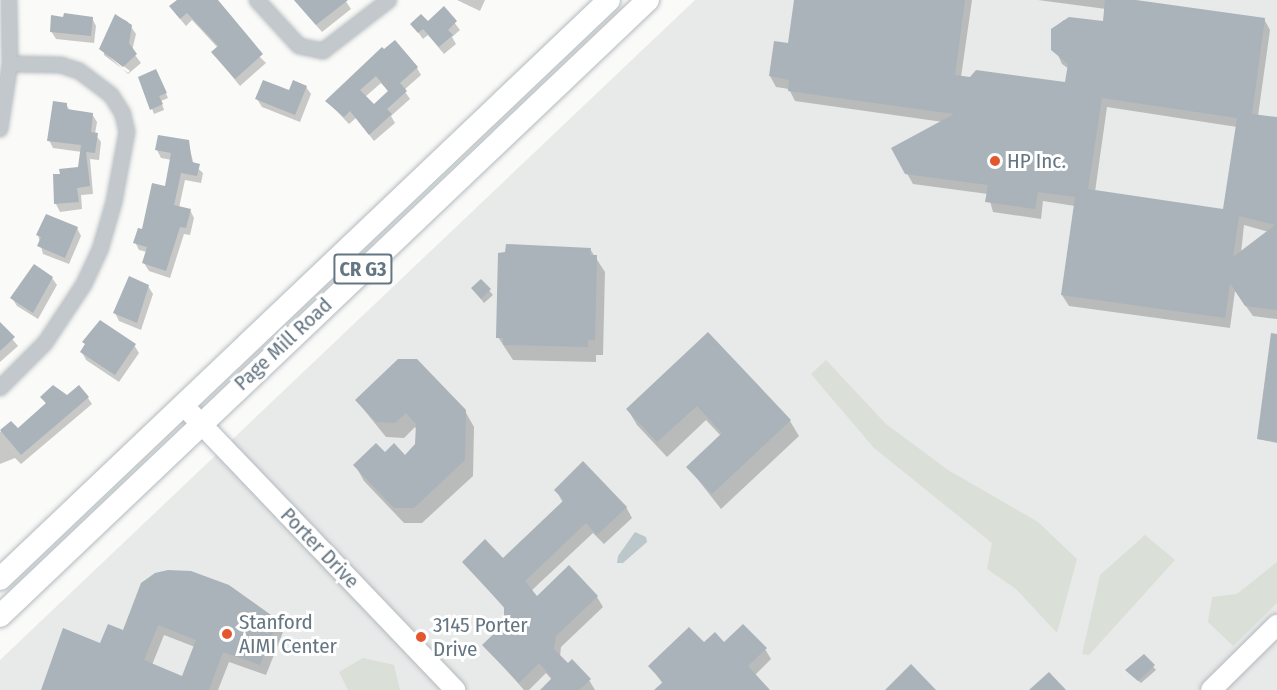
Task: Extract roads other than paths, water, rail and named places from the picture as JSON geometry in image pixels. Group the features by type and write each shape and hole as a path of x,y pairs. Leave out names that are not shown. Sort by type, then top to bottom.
{"main road":[{"name":"Page Mill Road","path":"0,579 609,0"},
{"name":"Page Mill Road","path":"0,616 643,2"}],"street":[{"path":"0,129 10,64 9,0"},
{"path":"257,0 300,46 323,51 389,0"},
{"path":"0,388 45,343 84,284 100,250 114,202 127,132 123,114 111,95 79,71 61,65 10,64"},
{"name":"Porter Drive","path":"184,406 455,690"},
{"path":"1211,690 1277,625"}],"place":[{"name":"HP Inc.","path":"995,161"},
{"name":"Stanford AIMI Center","path":"227,634"},
{"name":"3145 Porter Drive","path":"421,637"}]}
